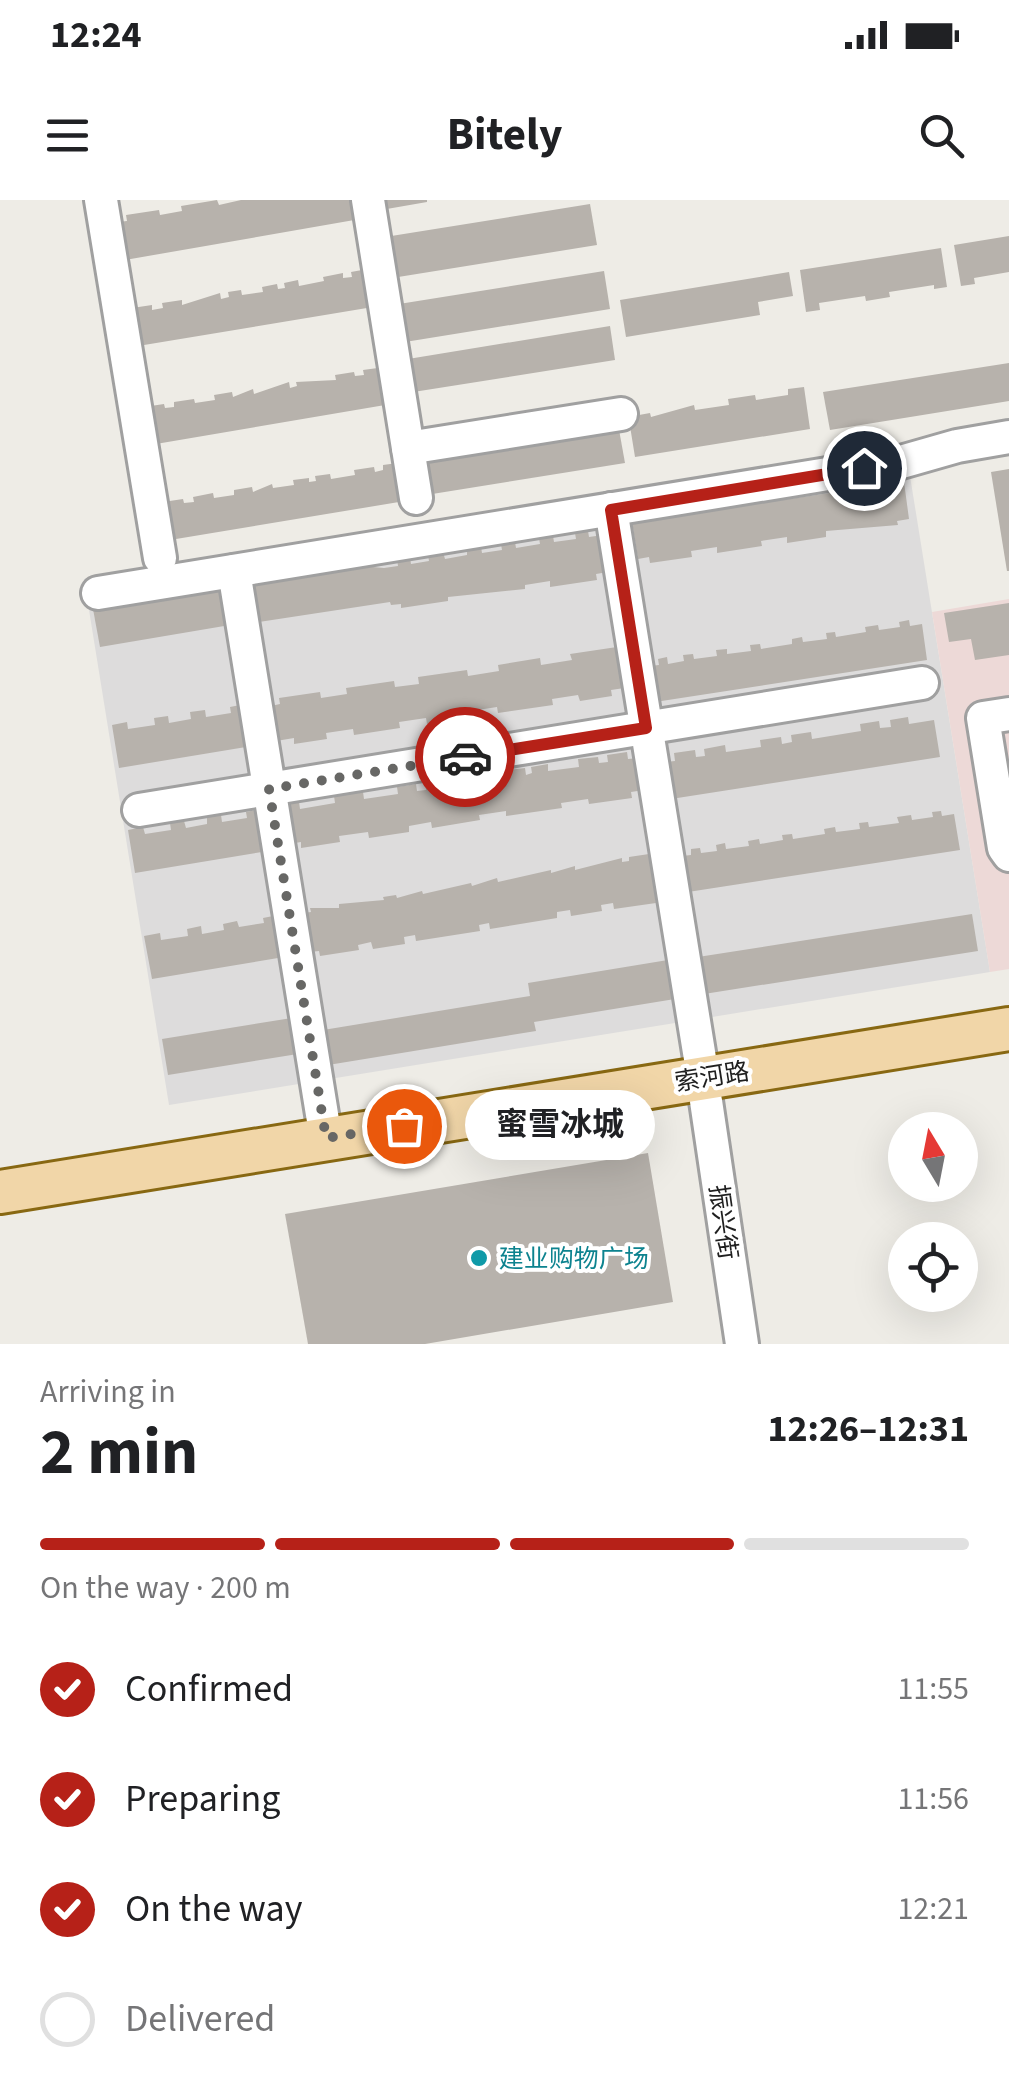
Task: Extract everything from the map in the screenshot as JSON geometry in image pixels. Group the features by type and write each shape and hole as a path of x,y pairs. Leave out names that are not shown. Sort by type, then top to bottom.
{"main road":[{"name":"索河路","path":"0,1215 705,1089 1009,1029"},
{"name":"索河路","path":"0,1192 326,1138 1009,1053"}],"street":[{"path":"101,200 160,558"},
{"path":"368,200 416,498"},
{"path":"408,448 621,414"},
{"path":"98,593 900,462 1009,437"},
{"name":"振兴街","path":"611,510 705,1089 742,1344"},
{"path":"234,571 326,1138"},
{"path":"139,810 922,683"},
{"path":"1009,714 982,718 999,750 1004,848 1009,855"}],"shaded area":[{"path":"905,445 990,972 169,1105 84,579"},
{"path":"1009,599 1009,969 990,972 932,612"}],"building":[{"path":"217,200 219,205 241,200 357,200 360,219 125,260 118,222 127,221 126,215 159,210 160,215 182,211 181,206"},
{"path":"379,200 427,200 427,202 381,210"},
{"path":"590,204 597,245 392,278 385,237"},
{"path":"1009,236 1009,272 974,278 975,284 961,286 954,245"},
{"path":"941,248 947,287 934,289 934,285 889,292 890,297 866,301 865,296 819,303 820,310 806,312 800,270"},
{"path":"373,268 379,306 138,346 132,308 152,305 152,310 163,308 162,303 182,300 182,305 220,293 221,299 229,297 228,292 263,292 262,287 277,284 278,289 285,288 284,283 298,280 299,286 343,273 343,278 352,277 351,272"},
{"path":"604,271 610,309 405,342 399,304"},
{"path":"789,272 793,296 758,302 760,315 626,337 620,300"},
{"path":"610,326 615,360 407,393 402,360"},
{"path":"1009,363 1009,401 830,430 823,392"},
{"path":"385,367 391,404 150,445 144,407 174,407 174,402 215,400 214,395 232,392 233,397 253,389 254,394 289,382 290,388 297,386 296,382 336,380 335,375 364,375 363,370"},
{"path":"804,387 810,429 635,457 629,420 639,419 639,415 650,413 651,417 694,405 695,410 729,405 728,399 755,395 756,400 788,395 788,389"},
{"path":"618,424 625,463 426,495 420,456"},
{"path":"405,462 411,500 170,540 163,502 194,502 193,497 213,493 214,498 234,495 234,490 252,487 253,492 272,484 273,488 294,485 293,480 316,481 315,476 330,474 331,479 355,475 354,470 374,467 375,472 383,470 383,465"},
{"path":"1009,469 1009,571 1007,571 991,472"},
{"path":"904,482 909,519 897,521 898,525 826,531 826,537 787,543 787,537 761,541 762,546 717,553 717,547 691,551 692,557 650,563 649,557 638,559 632,522"},
{"path":"588,531 589,537 603,535 608,572 596,574 597,580 550,587 550,581 525,585 525,589 448,597 448,601 401,608 401,604 390,602 252,623 246,586 256,585 256,580 290,580 289,574 303,572 303,578 325,574 324,569 338,567 338,572 372,562 373,567 398,566 397,559 410,558 411,564 429,561 428,555 443,552 445,559 467,555 467,549 481,547 482,553 502,550 501,544 515,542 516,548 540,544 539,538 553,536 554,542 576,539 575,533"},
{"path":"220,582 236,624 100,647 93,609"},
{"path":"1009,603 1009,655 975,660 971,639 949,642 944,613"},
{"path":"909,620 910,626 922,624 927,660 655,702 650,666 659,665 658,659 667,657 668,664 684,661 683,655 693,654 694,659 717,656 716,650 727,649 727,654 751,651 750,645 760,644 761,649 792,644 792,639 802,637 803,642 827,639 826,633 835,632 836,637 866,632 865,627 900,627 899,622"},
{"path":"617,647 631,687 611,690 612,696 580,701 578,695 552,699 553,705 498,713 497,707 471,711 472,717 427,724 426,718 399,722 400,728 354,735 353,729 326,733 327,739 294,744 294,738 276,741 271,706 280,704 279,698 320,692 321,698 347,694 346,688 394,681 395,687 419,684 418,677 467,670 468,676 499,671 498,665 540,658 541,665 572,660 570,654"},
{"path":"245,704 252,746 119,768 112,725 127,722 128,729 155,725 154,718 168,716 169,723 191,719 190,712 205,710 206,717 231,713 230,707"},
{"path":"908,717 909,724 934,720 940,757 671,799 665,762 675,761 674,753 695,750 696,757 705,756 704,749 725,745 726,752 761,747 760,740 781,737 782,744 792,742 791,735 811,732 812,739 861,731 860,724 879,721 880,728 891,727 890,720"},
{"path":"627,752 628,759 639,758 644,790 631,792 632,798 589,804 588,799 561,803 562,808 506,816 506,811 479,815 480,820 432,828 431,822 409,826 409,832 369,838 368,832 339,836 340,842 301,848 301,842 289,844 282,804 299,802 300,809 335,803 334,796 363,792 364,799 398,794 397,787 416,784 417,791 426,790 425,783 446,779 447,787 455,785 454,778 474,775 475,782 508,777 507,770 525,768 526,775 532,773 531,767 548,764 548,771 579,767 578,759 598,757 599,763 608,762 607,755"},
{"path":"261,809 268,851 135,873 128,830 143,827 145,834 171,830 170,823 184,821 186,828 207,824 207,817 221,815 222,822 247,818 246,812"},
{"path":"941,811 942,816 954,814 960,850 688,892 682,856 691,855 691,849 700,848 701,853 717,851 716,845 725,843 726,849 749,846 748,841 759,839 760,844 783,840 782,835 792,834 793,839 825,834 824,829 835,827 836,832 860,829 859,823 868,822 869,827 899,823 897,817 911,815 912,820 933,817 932,812"},
{"path":"649,854 658,856 664,895 655,896 656,903 614,909 613,903 601,905 602,911 571,916 570,910 557,912 557,918 490,929 489,923 479,925 480,931 416,941 415,935 404,937 405,944 373,949 371,942 358,945 359,950 320,956 319,951 310,952 304,913 311,912 310,908 339,908 339,904 384,900 383,897 396,895 397,898 422,891 423,894 471,883 472,886 497,878 498,882 575,866 575,870"},
{"path":"972,914 978,951 704,994 698,957"},
{"path":"278,915 284,957 152,979 144,936 160,933 161,940 188,936 187,929 201,926 202,934 224,930 223,924 237,921 239,927 264,923 263,918"},
{"path":"674,959 681,998 534,1022 536,1031 322,1066 317,1031 530,996 528,983"},
{"path":"298,1017 304,1053 168,1075 162,1039"},
{"name":"建业购物广场","path":"648,1153 673,1302 425,1344 308,1344 285,1214"}],"way so far":[{"path":"404,1126 326,1138 269,789 465,757"}],"place":[{"name":"蜜雪冰城","path":"404,1126"},
{"name":"建业购物广场","path":"479,1258"}],"route":[{"path":"465,757 646,728 611,510 864,468"}]}
